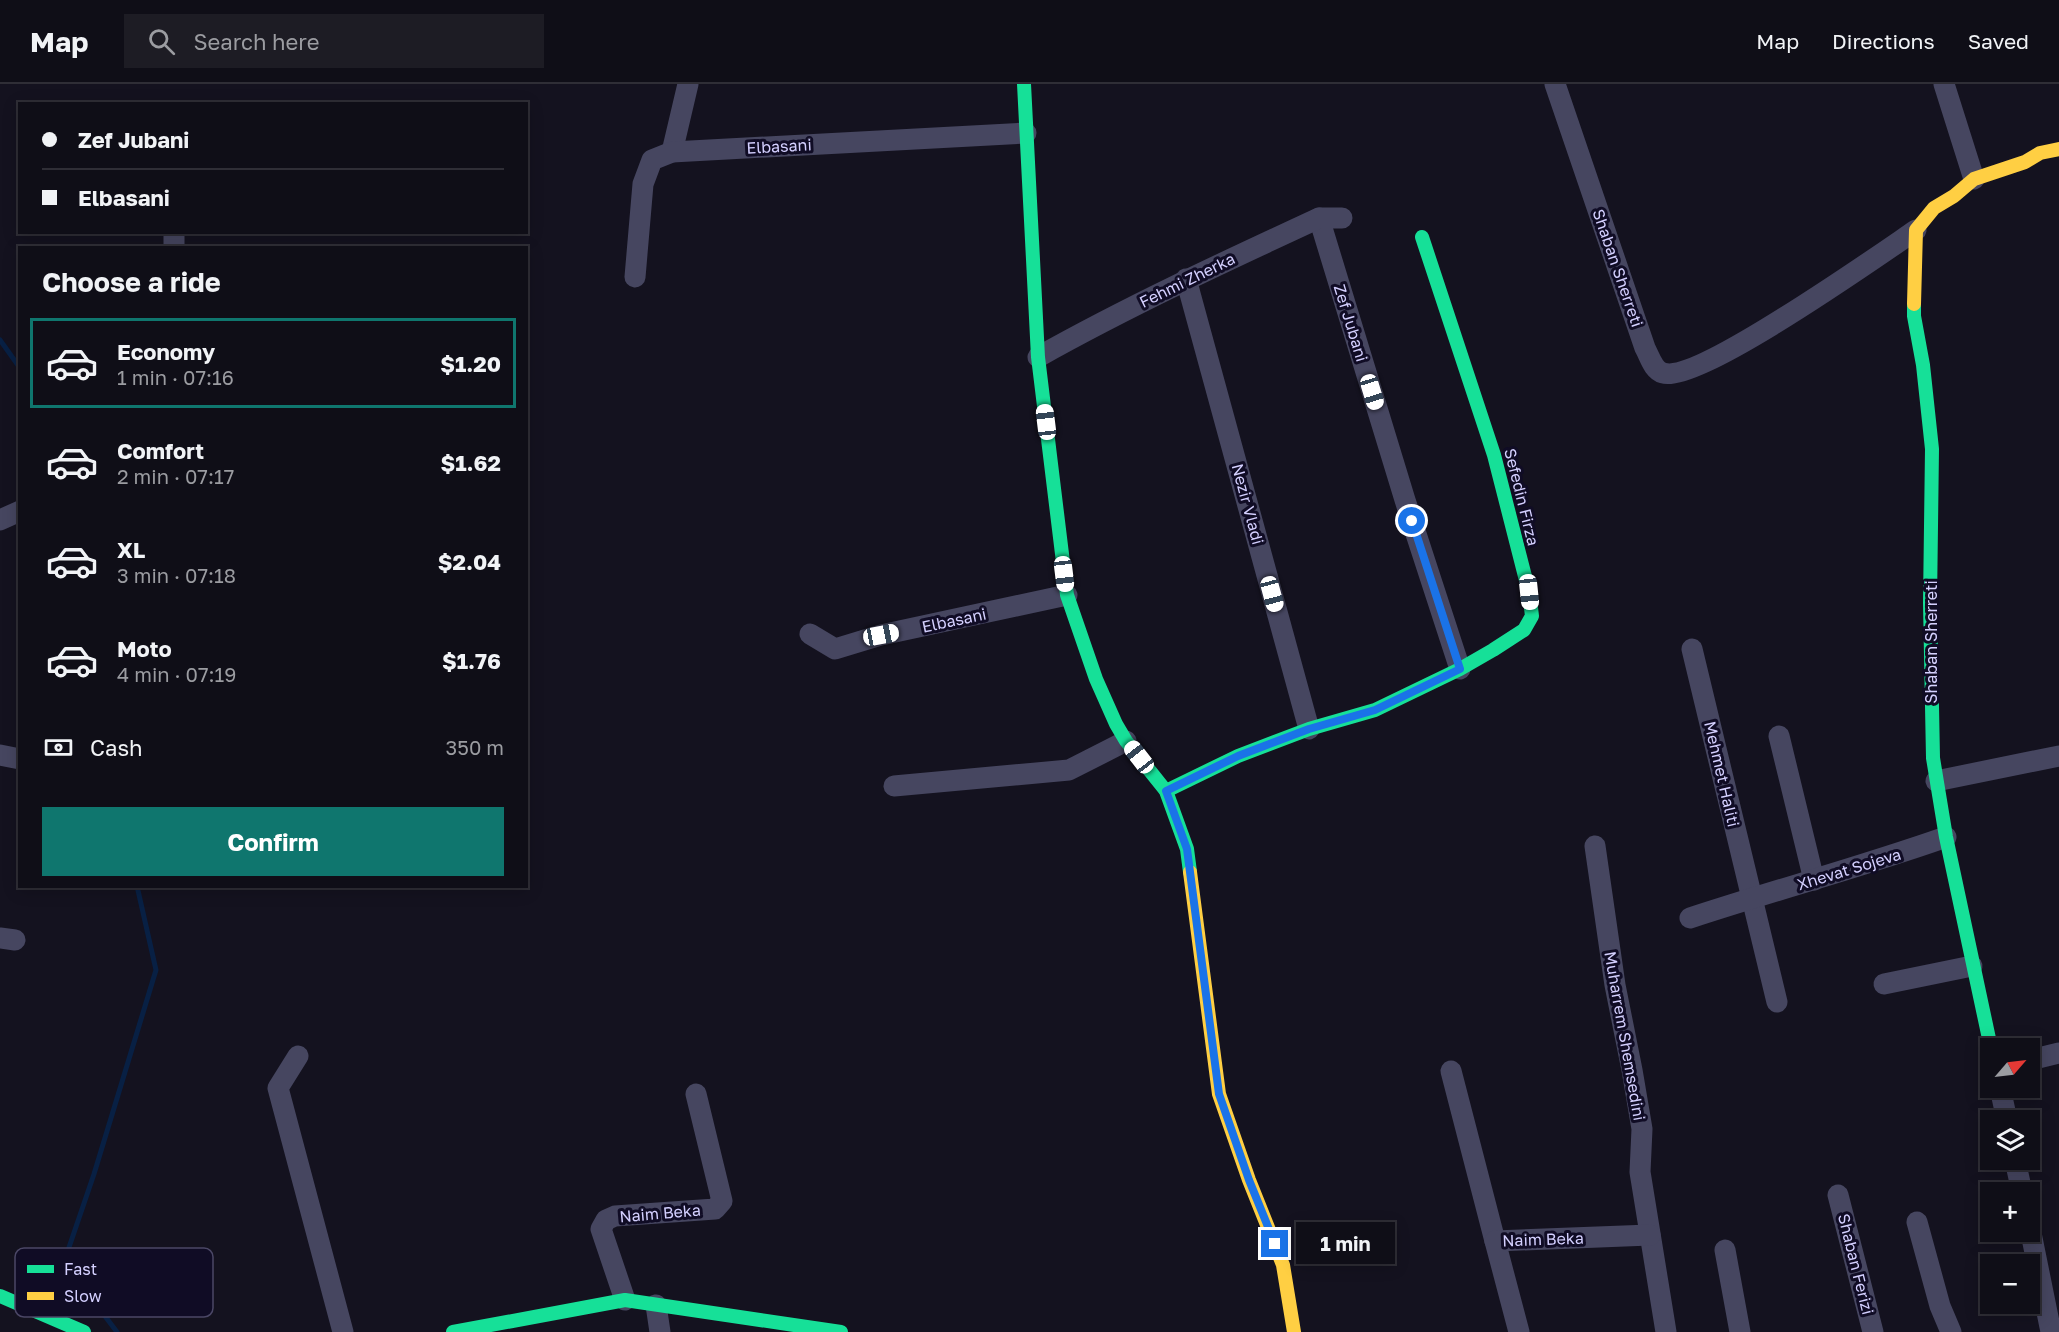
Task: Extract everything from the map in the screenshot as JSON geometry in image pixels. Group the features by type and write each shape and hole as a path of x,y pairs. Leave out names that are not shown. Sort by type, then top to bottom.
{"street":[{"path":"635,277 643,184 652,160 672,152 688,84"},
{"path":"1024,84 1038,357 1067,595 1096,679 1116,724 1126,741 1166,791 1187,849 1219,1094 1249,1180 1283,1265 1294,1332"},
{"name":"Shaban Sherreti","path":"1555,84 1645,348 1656,369 1664,374 1677,374 1714,357 1783,319 1916,230 1934,208 1954,196 1974,179 2025,162 2040,153 2059,149"},
{"path":"1944,84 1974,179"},
{"name":"Elbasani","path":"672,152 1026,133"},
{"name":"Fehmi Zherka","path":"1038,357 1094,325 1186,279 1319,218 1342,218"},
{"name":"Zef Jubani","path":"1319,218 1405,500 1460,669"},
{"name":"Shaban Sherreti","path":"1916,230 1914,316 1923,365 1932,449 1930,683 1933,758 1972,966 1990,1038"},
{"name":"Sefedin Firza","path":"1166,791 1238,756 1309,729 1375,710 1460,669 1524,630 1532,616 1529,592 1494,455 1422,237"},
{"name":"Nezir Vladi","path":"1186,279 1309,729"},
{"path":"0,520 18,512"},
{"name":"Elbasani","path":"810,634 835,649 881,635 1067,595"},
{"name":"Mehmet Haliti","path":"1692,650 1752,898"},
{"path":"1779,736 1814,880"},
{"path":"894,786 1069,770 1126,741"},
{"path":"0,754 18,758"},
{"path":"1936,781 2059,756"},
{"name":"Xhevat Sojeva","path":"1690,918 1946,837"},
{"name":"Muharrem Shemsedini","path":"1595,846 1615,985 1642,1129 1640,1172 1666,1332"},
{"path":"1752,898 1778,1002"},
{"path":"1884,984 1972,966"},
{"path":"2040,1058 2059,1053"},
{"path":"298,1056 278,1088 344,1332"},
{"path":"1451,1071 1494,1241"},
{"name":"Naim Beka","path":"625,1300 601,1229 606,1220 615,1216 715,1209 722,1201 696,1094"},
{"name":"Shaban Ferizi","path":"1838,1195 1873,1332"},
{"path":"1917,1222 1940,1306 1951,1332"},
{"name":"Naim Beka","path":"1519,1332 1494,1241 1650,1235"},
{"path":"2033,1242 2051,1332"},
{"path":"1725,1250 1740,1332"},
{"path":"0,1296 15,1302"},
{"path":"453,1332 625,1300 841,1332"},
{"path":"656,1305 660,1332"},
{"path":"49,1317 84,1332"}],"waterway":[{"path":"0,340 18,365"},
{"path":"69,1248 94,1174 156,970 137,888"},
{"path":"106,1317 117,1332"}],"traffic: fast":[{"path":"1024,84 1038,357 1067,595 1096,679 1116,724 1126,741 1166,791 1187,849 1190,872"},
{"path":"1166,791 1238,756 1309,729 1375,710 1460,669 1493,650 1524,630 1532,616 1529,592 1494,455 1422,237"},
{"path":"1914,304 1932,449 1930,603 1933,758 1946,837 1989,1038"},
{"path":"0,1296 15,1302"},
{"path":"453,1332 625,1300 841,1332"},
{"path":"49,1317 84,1332"}],"traffic: slow":[{"path":"1914,304 1916,230 1934,208 1954,196 1974,179 2025,162 2040,153 2059,149"},
{"path":"1190,872 1219,1094 1249,1180 1283,1265 1294,1332"}],"route":[{"path":"1275,1244 1249,1180 1219,1094 1187,849 1166,791 1238,756 1309,729 1375,710 1460,669 1412,521"}]}
